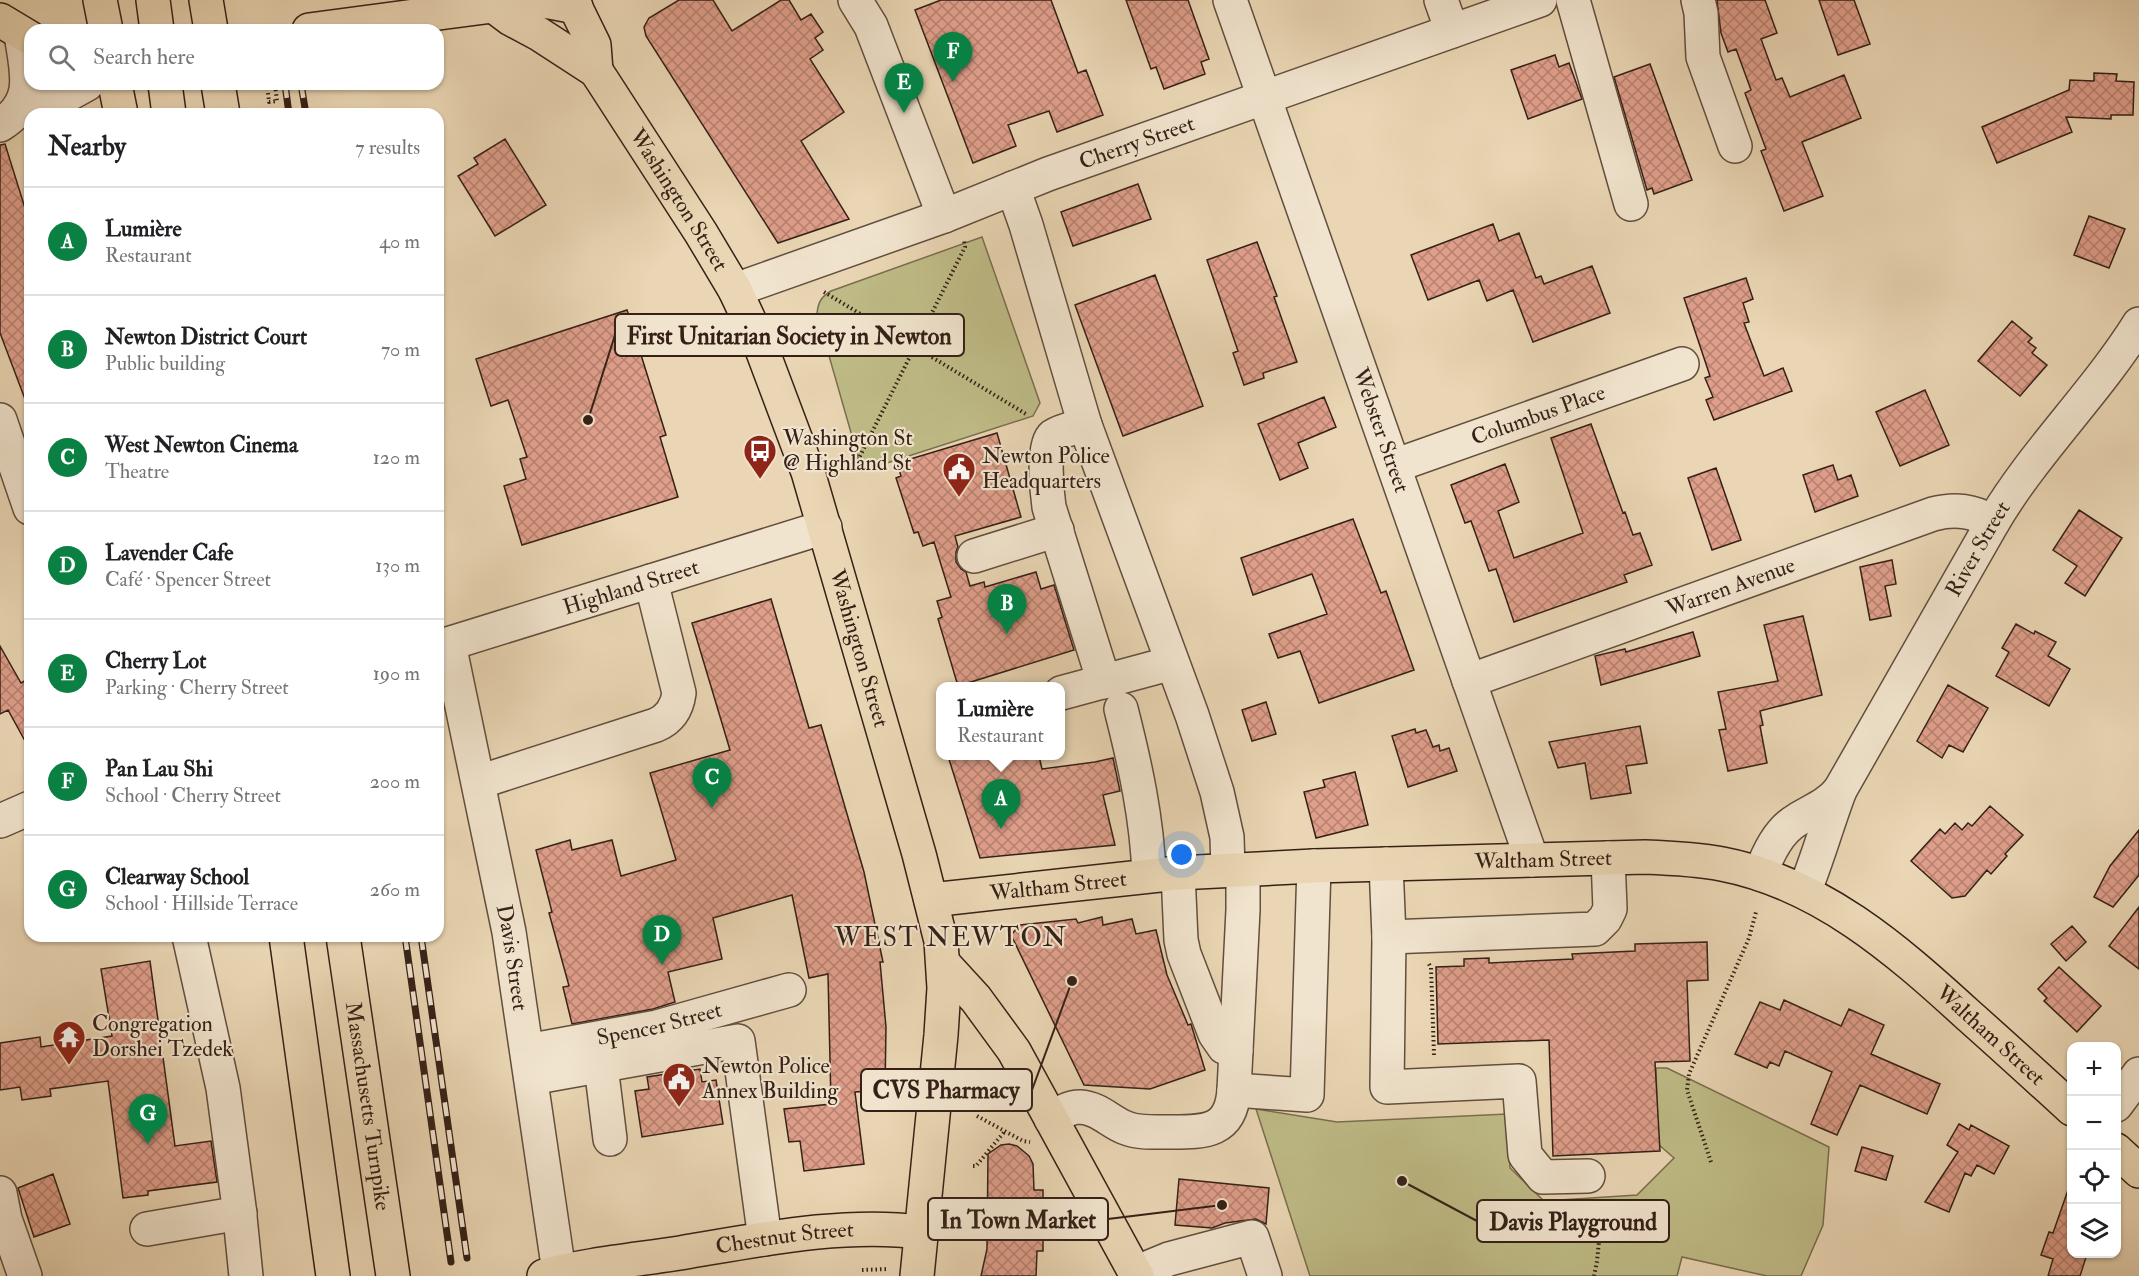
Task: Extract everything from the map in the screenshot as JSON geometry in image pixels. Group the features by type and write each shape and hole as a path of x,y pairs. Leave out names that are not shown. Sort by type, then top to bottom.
{"main road":[{"path":"100,0 105,24"},
{"path":"153,0 156,24"},
{"path":"206,0 210,24"},
{"path":"354,24 540,1 580,2"},
{"name":"Washington Street","path":"580,2 594,45 596,71"},
{"name":"Washington Street","path":"495,7 596,71 701,233 735,290 781,396 808,472 932,900 941,941 944,988 941,1035 917,1276"},
{"path":"100,90 116,108"},
{"path":"166,90 168,108"},
{"path":"220,90 222,108"},
{"name":"Waltham Street","path":"932,900 1164,874 1314,866 1608,858 1685,858 1723,864 1760,874 1804,892 1852,920 1902,956 2067,1104"},
{"path":"287,942 333,1276"},
{"name":"Massachusetts Turnpike","path":"344,942 393,1276"},
{"path":"943,963 976,999 1014,1051 1136,1275"},
{"path":"2121,1155 2139,1171"},
{"name":"Chestnut Street","path":"552,1274 765,1239 858,1229 889,1228 921,1232"}],"street":[{"path":"855,0 869,22 954,225"},
{"name":"Webster Street","path":"1230,0 1532,860"},
{"path":"1441,0 1452,31"},
{"name":"Cherry Street","path":"735,290 954,225 1013,188 1059,170 1540,0"},
{"path":"1573,0 1631,204"},
{"path":"1698,0 1701,13 1703,57 1735,146"},
{"path":"17,30 24,62"},
{"path":"19,118 26,90"},
{"path":"42,108 84,90"},
{"path":"1013,188 1085,425 1192,715 1217,792 1244,910 1234,1090 1232,1107 1225,1120 1214,1128 1200,1131 1137,1131 1120,1126 1092,1109 1082,1107 1062,1111 1051,1119"},
{"name":"River Street","path":"1804,892 1840,790 1993,522 2029,467 2115,359 2139,324"},
{"name":"Columbus Place","path":"1394,466 1682,364"},
{"path":"0,420 24,490"},
{"path":"1085,425 1059,433 1050,439 1047,447 1047,490 1053,518 1139,781 1145,827 1164,874 1184,954 1215,1034 1224,1047 1236,1052"},
{"name":"Warren Avenue","path":"1469,681 1933,514 1958,510 1971,512 1993,522"},
{"path":"975,556 1053,518"},
{"name":"Highland Street","path":"444,646 825,527"},
{"path":"479,782 657,725 674,710 679,693 651,582"},
{"name":"Davis Street","path":"444,650 479,782 507,921 529,1065 552,1274"},
{"path":"1065,693 1112,696 1172,663"},
{"name":"River Street","path":"1760,874 1770,851 1783,831 1794,821 1825,804 1840,790"},
{"path":"0,821 24,811"},
{"path":"1389,937 1595,929 1605,919 1610,909 1608,858"},
{"path":"1386,864 1389,937 1387,1087 1519,1081 1525,1155 1543,1177 1588,1176"},
{"path":"1234,1090 1307,1095 1314,866"},
{"path":"190,942 223,1088 246,1276"},
{"name":"Spencer Street","path":"529,1065 789,990"},
{"path":"529,1065 601,1066 738,1041 765,1239"},
{"path":"601,1066 610,1140"},
{"path":"2121,1098 2139,1074"},
{"path":"0,1193 5,1219 25,1276"},
{"path":"147,1229 240,1213"},
{"path":"1136,1275 1169,1259 1252,1237 1265,1276"}],"path":[{"path":"268,90 269,102 277,101 276,90"},
{"path":"854,461 858,460 870,438 965,247 954,225"},
{"path":"824,292 1026,414"},
{"path":"847,440 870,438"},
{"path":"1711,1162 1687,1082 1749,938 1756,912"},
{"path":"977,1116 1023,1141"},
{"path":"973,1167 1005,1131"},
{"path":"862,1270 868,1276"}],"shaded area":[{"path":"982,237 1040,403 1033,416 862,471 817,314 821,300 831,291"},
{"path":"1656,1068 1667,1068 1829,1147 1823,1225 1801,1276 1767,1276 1682,1257 1677,1276 1310,1276 1256,1109 1337,1122 1507,1114 1510,1168 1544,1201 1637,1195 1674,1158 1658,1144"}],"building":[{"path":"679,0 713,0 732,31 781,0 789,0 801,20 811,14 823,32 815,38 823,50 810,59 844,112 801,141 849,219 778,243 646,36 644,27 649,18"},
{"path":"941,0 1051,0 1078,73 1086,70 1103,115 1057,132 1049,111 1008,125 1016,146 973,163 915,10"},
{"path":"1126,0 1188,0 1209,59 1201,62 1205,74 1164,89 1156,67 1151,69"},
{"path":"1717,0 1765,0 1777,33 1761,39 1776,80 1782,78 1790,97 1844,75 1861,118 1802,142 1823,196 1784,211 1761,151 1766,149 1745,93 1751,90 1736,49 1728,52 1721,33"},
{"path":"1819,0 1854,0 1870,44 1838,55"},
{"path":"1555,55 1559,67 1569,63 1582,99 1528,119 1511,70"},
{"path":"1650,64 1692,180 1654,194 1652,188 1647,190 1614,77"},
{"path":"2094,73 2117,74 2116,81 2134,82 2133,115 2111,115 2111,119 2066,117 2072,132 1997,163 1982,127 2069,90 2070,80 2094,81"},
{"path":"505,139 546,205 495,236 458,176 478,164 474,158"},
{"path":"5,144 24,205 24,396 0,333 0,145"},
{"path":"1138,184 1151,219 1073,246 1061,212"},
{"path":"2089,216 2125,229 2109,268 2074,255"},
{"path":"1493,224 1499,241 1519,233 1536,278 1541,276 1544,284 1592,266 1610,313 1533,342 1513,290 1487,301 1479,280 1428,300 1411,255"},
{"path":"1257,242 1277,296 1274,297 1297,362 1263,373 1264,378 1244,385 1233,353 1238,351 1207,260"},
{"path":"1155,275 1203,406 1123,436 1075,305"},
{"path":"1746,278 1753,299 1743,303 1749,322 1744,323 1764,376 1783,368 1792,391 1714,420 1706,400 1713,397 1705,378 1710,376 1684,298"},
{"path":"627,310 666,435 660,437 678,497 522,545 504,486 526,479 520,459 527,457 508,400 491,406 476,359"},
{"path":"2012,321 2032,338 2028,342 2036,348 2032,353 2047,365 2020,396 1978,361"},
{"path":"1925,390 1949,445 1900,466 1876,412"},
{"path":"1324,397 1336,427 1298,443 1308,468 1280,480 1258,424"},
{"path":"1591,424 1623,513 1625,512 1633,535 1640,533 1652,565 1624,575 1627,582 1514,622 1496,569 1489,571 1471,521 1465,523 1451,485 1505,464 1519,502 1498,511 1514,558 1583,533 1551,438"},
{"path":"997,433 1021,517 955,536 958,547 956,562 966,572 970,586 984,582 985,587 1036,572 1041,589 1054,585 1074,650 971,682 957,682 938,619 942,617 937,601 951,597 934,542 923,546 918,532 914,533 896,478 901,476 897,463"},
{"path":"1833,465 1838,480 1851,475 1858,496 1815,512 1803,475"},
{"path":"1716,468 1741,540 1712,550 1688,478"},
{"path":"2079,510 2122,538 2085,596 2065,583 2077,566 2053,550"},
{"path":"1353,519 1381,593 1386,591 1414,670 1319,703 1300,651 1278,658 1269,634 1327,614 1312,574 1253,595 1241,558"},
{"path":"1892,560 1896,584 1885,586 1891,616 1870,620 1860,567"},
{"path":"771,599 809,728 821,725 864,872 883,962 880,962 886,1027 885,1090 855,1092 864,1164 804,1171 800,1141 789,1142 784,1109 831,1104 828,974 809,978 792,895 713,918 722,959 668,972 675,1002 653,1009 572,1024 563,987 569,986 549,913 552,912 536,850 570,840 572,850 612,840 621,876 676,860 650,773 730,750 692,623"},
{"path":"1803,616 1822,695 1760,711 1763,725 1760,726 1767,763 1728,771 1719,730 1726,729 1718,692 1778,681 1764,625"},
{"path":"2016,624 2056,642 2048,656 2070,669 2049,706 1996,676 2009,652 2002,648"},
{"path":"1693,632 1700,656 1601,685 1595,656 1625,649 1626,652"},
{"path":"0,646 21,683 24,681 24,739 8,710 0,714"},
{"path":"1948,685 1988,708 1963,752 1949,745 1942,758 1917,741"},
{"path":"1266,702 1276,734 1252,741 1242,710"},
{"path":"1640,726 1647,763 1626,766 1631,793 1591,799 1585,763 1558,768 1549,742"},
{"path":"1415,729 1416,733 1426,730 1433,747 1439,745 1440,751 1449,748 1457,771 1408,787 1392,736"},
{"path":"1113,758 1120,791 1103,795 1115,845 980,858 949,760 1040,760 1042,769"},
{"path":"1355,772 1368,825 1316,838 1304,792 1325,787 1323,780"},
{"path":"1990,806 2023,835 2005,854 2007,856 1991,874 1987,870 1965,896 1952,898 1911,861 1940,829 1945,834 1955,823 1962,830 1968,823 1972,826"},
{"path":"2139,830 2139,875 2113,907 2094,897 2110,866"},
{"path":"2139,907 2139,969 2109,946"},
{"path":"1102,917 1103,925 1132,919 1136,934 1156,930 1167,975 1188,1025 1191,1024 1205,1070 1150,1089 1084,1085 1011,935 1020,925 1076,919 1078,923"},
{"path":"2072,926 2086,942 2066,961 2051,944"},
{"path":"1707,942 1708,980 1687,981 1690,1061 1655,1062 1660,1151 1553,1156 1549,1040 1438,1044 1436,967 1464,966 1464,959 1489,958 1489,963 1573,959 1572,954 1635,951 1635,944"},
{"path":"150,961 175,1146 211,1141 217,1182 148,1191 148,1195 123,1198 108,1081 50,1089 51,1096 22,1100 20,1087 0,1090 0,1043 40,1037 41,1047 112,1036 101,969"},
{"path":"2059,967 2101,1006 2077,1032 2044,1001 2047,998 2038,989"},
{"path":"1784,1000 1841,1026 1849,1009 1884,1025 1871,1054 1940,1084 1927,1114 1860,1085 1837,1135 1811,1124 1832,1072 1785,1051 1779,1066 1770,1062 1767,1068 1735,1054 1760,1002 1780,1010"},
{"name":"Newton Police Annex Building","path":"700,1069 702,1082 716,1080 723,1124 642,1137 635,1091 649,1089 647,1077"},
{"path":"1959,1124 1969,1130 1971,1125 2009,1146 1994,1174 1977,1165 1971,1176 1965,1173 1949,1212 1925,1202 1958,1152 1947,1145"},
{"path":"1001,1145 1017,1146 1029,1156 1033,1164 1034,1190 1043,1190 1043,1251 1037,1251 1036,1276 981,1276 987,1249 988,1154"},
{"path":"1862,1147 1893,1156 1886,1180 1855,1171"},
{"path":"53,1174 70,1224 34,1237 18,1188"},
{"path":"1179,1179 1269,1188 1266,1224 1256,1219 1225,1223 1212,1228 1175,1225"},
{"path":"2067,1193 2067,1258 2086,1258 2080,1276 2048,1276 2053,1259 2041,1255 2049,1232 2053,1233"}],"railway":[{"path":"286,90 288,108"},
{"path":"302,90 305,108"},
{"path":"406,942 451,1262"},
{"path":"422,942 467,1258"}],"place":[{"name":"Pan Lau Shi","path":"953,82"},
{"name":"Cherry Lot","path":"904,113"},
{"name":"First Unitarian Society in Newton","path":"588,420"},
{"name":"Washington St @ Highland St","path":"760,480"},
{"name":"Newton Police Headquarters","path":"959,498"},
{"name":"Newton District Court","path":"1007,634"},
{"name":"West Newton Cinema","path":"712,808"},
{"name":"Lumière","path":"1001,829"},
{"name":"Lavender Cafe","path":"662,965"},
{"name":"CVS Pharmacy","path":"1072,981"},
{"name":"Congregation Dorshei Tzedek","path":"69,1066"},
{"name":"Newton Police Annex Building","path":"679,1108"},
{"name":"Clearway School","path":"148,1144"},
{"name":"Davis Playground","path":"1402,1181"},
{"name":"In Town Market","path":"1222,1205"}],"district":[{"name":"WEST NEWTON","path":"951,938"}]}
